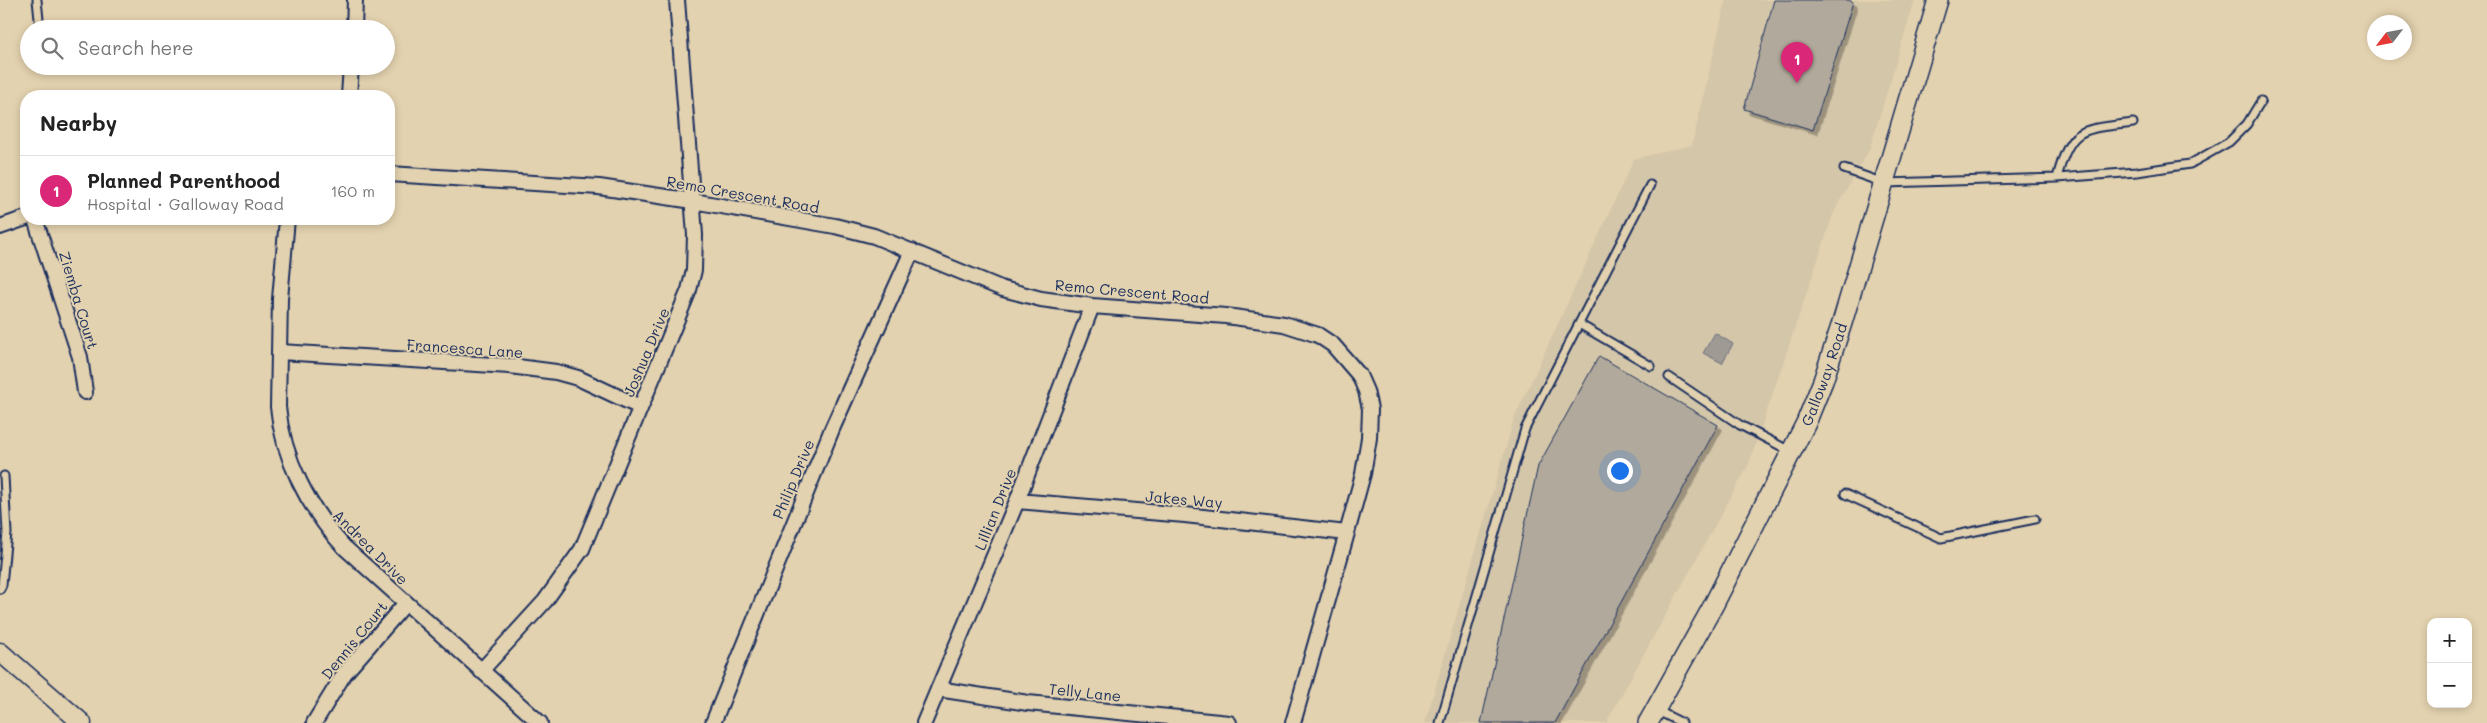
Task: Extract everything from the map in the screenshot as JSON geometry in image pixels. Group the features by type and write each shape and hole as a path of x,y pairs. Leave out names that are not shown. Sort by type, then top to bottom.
{"main road":[{"name":"Galloway Road","path":"1652,716 1713,606 1792,452 1823,381 1938,0"}],"street":[{"path":"354,20 355,0"},
{"name":"Joshua Drive","path":"481,671 545,601 582,549 602,505 640,407 689,290 694,270 693,201 677,0"},
{"path":"349,90 350,75"},
{"name":"Remo Crescent Road","path":"395,174 573,185 693,201 835,226 874,236 1003,288 1041,298 1092,306 1226,316 1284,324 1318,334 1333,345 1359,375 1366,391 1370,409 1369,438 1363,474 1293,723"},
{"path":"0,227 20,220"},
{"name":"Ziemba Court","path":"38,225 80,357 85,392"},
{"name":"Andrea Drive","path":"286,225 280,299 280,422 299,481 324,526 405,604 540,723"},
{"name":"Philip Drive","path":"713,723 832,429 912,251"},
{"name":"Lillian Drive","path":"924,723 1016,501 1092,306"},
{"name":"Francesca Lane","path":"280,352 510,366 556,372 578,378 640,407"},
{"name":"Jakes Way","path":"1016,501 1186,515 1347,534"},
{"name":"Dennis Court","path":"314,723 344,674 405,604"},
{"path":"0,652 82,723"},
{"name":"Telly Lane","path":"938,689 1028,703 1229,723"}],"lane":[{"path":"37,0 39,20"},
{"path":"1844,169 1884,183 2057,178 2128,173 2190,164 2229,142 2247,124 2261,101"},
{"path":"2057,178 2064,152 2076,136 2087,130 2133,123"},
{"path":"1440,723 1525,429 1650,185"},
{"path":"1578,324 1651,366"},
{"path":"1669,376 1740,425 1792,452"},
{"path":"0,589 8,533 4,476"},
{"path":"1845,494 1942,538 2035,519"},
{"path":"1652,716 1682,723"}],"shaded area":[{"path":"1726,0 1915,0 1870,148 1834,212 1749,464 1606,723 1425,723 1514,419 1634,159 1692,145"},
{"path":"1715,333 1733,344 1722,363 1703,353"}],"building":[{"path":"1774,0 1848,0 1853,2 1813,130 1744,109"},
{"path":"1599,356 1718,425 1555,723 1481,723 1538,466"}],"place":[{"name":"Planned Parenthood","path":"1797,83"}]}
